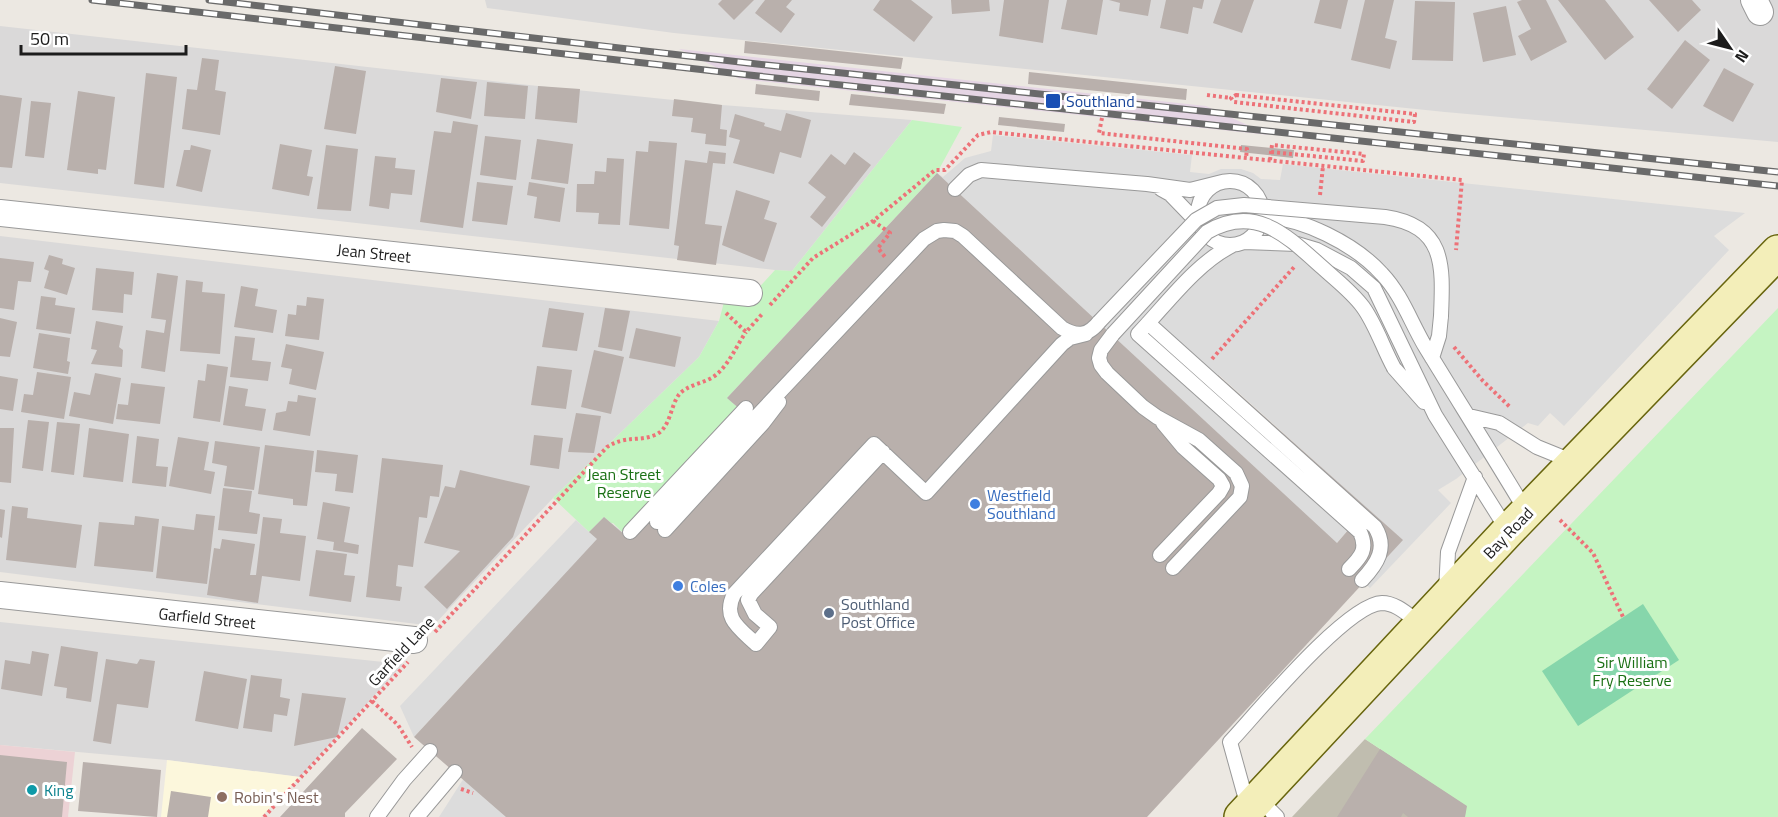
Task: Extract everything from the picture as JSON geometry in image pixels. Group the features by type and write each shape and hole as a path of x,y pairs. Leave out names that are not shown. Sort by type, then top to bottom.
{"main road":[{"name":"Bay Road","path":"1256,810 1421,624 1778,252"}],"street":[{"name":"Jean Street","path":"0,213 749,293"},
{"name":"Garfield Street","path":"0,595 419,645"}],"lane":[{"path":"955,189 969,175 981,170 1148,184 1190,190 1222,182 1234,182 1250,190 1259,201 1261,217 1258,228 1238,244 1220,251 1195,273 1138,334 1206,381 1375,526 1382,549 1375,564 1362,580"},
{"path":"1195,273 1203,258 1205,243 1199,206 1211,188 1222,182"},
{"path":"1148,184 1170,194 1212,240 1221,244 1297,244 1336,259 1351,268 1374,288 1435,415 1475,477 1518,522"},
{"path":"861,467 734,594 729,610 735,623 756,644 770,627 755,614 748,600 756,586 878,448 926,493 1062,344 1077,335 1093,330 1196,220 1217,208 1244,205 1385,217 1400,219 1420,228 1430,237 1441,260 1443,273 1439,336 1432,358"},
{"path":"1261,217 1283,219 1312,229 1369,261 1381,273 1402,299 1432,358 1469,416 1518,522"},
{"path":"1173,568 1232,506 1242,492 1240,479 1199,440 1143,407 1111,377 1101,365 1100,358 1101,350 1113,334 1207,232 1219,225 1243,221 1267,226 1284,234 1355,297 1367,314 1394,368 1435,415"},
{"path":"630,532 755,416 924,239 937,231 955,231 963,236 1062,328 1070,333 1086,334"},
{"path":"1148,323 1360,532 1364,548 1362,556 1349,569"},
{"path":"661,526 755,416"},
{"path":"1469,416 1499,423 1537,447 1576,462"},
{"path":"1157,417 1184,447 1219,479 1223,486 1160,555"},
{"path":"1445,599 1448,552 1475,477"},
{"path":"1256,810 1230,742 1313,653 1354,615 1380,603 1395,605 1421,624"},
{"path":"377,817 404,780 430,751"},
{"path":"417,817 455,772"}],"path":[{"path":"1207,95 1231,98 1234,102 1414,122 1415,114 1236,94 1231,98"},
{"path":"1102,118 1099,133 1247,149 1246,158"},
{"name":"Garfield Lane","path":"264,817 372,701 419,645 607,447 618,440 655,435 663,429 678,396 685,389 709,380 720,372 746,332 813,258 873,221 935,170 945,170 978,135 991,132 1462,180 1455,259"},
{"path":"1270,160 1271,152 1272,145 1364,154 1363,161 1271,152"},
{"path":"1312,229 1323,166"},
{"path":"873,221 890,233 878,248 888,260"},
{"path":"1206,381 1210,361 1300,259 1306,247"},
{"path":"733,321 746,332"},
{"path":"1452,339 1454,348 1512,409"},
{"path":"1560,520 1593,553 1623,618"},
{"path":"372,701 398,725 413,749"},
{"path":"464,791 473,793"}],"shaded area":[{"path":"485,0 1778,0 1778,142 1445,112 674,33 487,8"},
{"path":"0,26 722,105 912,120 792,271 775,270 0,183"},
{"path":"679,49 1206,106 1269,135 740,79"},
{"path":"993,135 1192,155 1190,172 1209,174 1221,169 1241,169 1261,179 1280,180 1283,164 1745,213 1714,236 1729,250 1564,426 1550,413 1538,426 1528,423 1456,479 1438,490 1451,503 1370,588 1364,583 548,687 500,644 414,737 400,706 576,520 589,532 604,517 626,535 742,411 727,398 937,173 943,177 965,158 991,151","holes":["1219,375 1402,540 1337,543 1349,529"]},
{"path":"0,236 719,321 699,357 553,498 433,626 0,572"},
{"path":"0,622 403,664 300,777 167,760 0,745"},
{"path":"1365,739 1467,806 1465,817 1292,817"},
{"name":"King","path":"0,745 75,752 68,817 0,817"},
{"path":"496,745 574,817 439,817 462,781"},
{"name":"Robin's Nest","path":"167,760 300,777 261,817 161,817"}],"green space":[{"name":"Jean Street Reserve","path":"912,120 962,127 937,173 728,397 742,411 626,536 613,523 589,532 553,498 699,357 719,321 724,302 744,304 775,270 792,271"},
{"name":"Sir William Fry Reserve","path":"1778,308 1778,817 1465,817 1466,806 1365,739"},
{"path":"1643,604 1679,660 1578,726 1542,671"}],"building":[{"path":"722,0 754,0 734,20 718,4"},
{"path":"765,0 792,0 786,7 795,14 781,33 755,13"},
{"path":"880,0 911,0 933,17 914,42 873,10"},
{"path":"951,0 989,0 990,11 952,14"},
{"path":"1004,0 1049,0 1043,43 999,36"},
{"path":"1067,0 1103,0 1097,35 1061,29"},
{"path":"1109,0 1151,0 1148,16 1119,11 1120,3"},
{"path":"1166,0 1204,0 1202,9 1193,7 1188,34 1160,28"},
{"path":"1221,0 1254,0 1242,33 1213,23"},
{"path":"1320,0 1348,0 1341,29 1314,23"},
{"path":"1365,0 1394,0 1385,38 1397,41 1390,69 1351,60"},
{"path":"1546,0 1567,42 1531,61 1518,36 1531,29 1517,2"},
{"path":"1558,0 1605,0 1634,37 1605,60"},
{"path":"1649,0 1692,0 1701,10 1678,32"},
{"path":"1415,1 1455,2 1453,61 1412,60"},
{"path":"1506,6 1516,55 1483,62 1473,13"},
{"path":"1685,40 1710,60 1672,109 1647,89"},
{"path":"745,41 903,58 901,69 744,53"},
{"path":"202,58 219,60 215,90 226,92 220,135 182,129 187,89 197,90"},
{"path":"335,66 366,71 356,134 324,129"},
{"path":"1724,68 1754,84 1733,122 1703,106"},
{"path":"1029,72 1187,89 1186,100 1028,84"},
{"path":"146,73 177,77 164,188 134,184"},
{"path":"441,78 477,82 471,119 436,112"},
{"path":"487,82 528,86 525,119 484,116"},
{"path":"756,84 820,91 819,101 755,94"},
{"path":"538,86 580,89 577,123 535,119"},
{"path":"78,91 115,97 106,170 98,169 98,174 67,170"},
{"path":"851,94 946,104 944,114 849,105"},
{"path":"0,95 22,98 12,168 0,167"},
{"path":"674,99 722,105 720,129 727,130 726,146 705,144 706,134 691,132 693,118 672,116"},
{"path":"31,101 51,103 44,158 25,156"},
{"path":"786,113 811,120 801,158 780,152 774,174 733,163 740,140 729,137 735,114 765,123 764,126 781,131"},
{"path":"999,117 1065,124 1064,132 998,125"},
{"path":"453,121 478,125 463,228 420,222 434,131 451,133"},
{"path":"485,136 521,140 516,180 480,175"},
{"path":"537,139 573,144 568,184 531,179"},
{"path":"649,141 677,143 669,229 629,225 636,151 648,152"},
{"path":"280,144 312,150 307,176 313,177 309,196 272,189"},
{"path":"191,145 211,150 202,192 176,186 184,150 190,150"},
{"path":"326,145 358,149 351,211 317,209"},
{"path":"1241,145 1294,150 1293,158 1240,152"},
{"path":"709,151 726,153 725,164 713,163 705,224 722,226 716,265 677,260 679,246 674,245 685,160 707,163"},
{"path":"854,152 871,165 822,227 810,217 826,197 808,183 831,154 845,165"},
{"path":"375,156 396,158 395,168 415,170 412,195 391,193 389,209 369,206"},
{"path":"607,158 624,159 620,225 598,224 599,213 576,212 577,184 594,184 595,171 606,172"},
{"name":"Westfield Southland","path":"937,173 1337,543 1349,529 1199,395 1218,375 1403,540 1147,817 506,817 414,737 597,539 589,532 604,517 626,536 742,411 727,398"},
{"path":"477,182 513,186 507,225 472,221"},
{"path":"529,182 565,188 560,222 534,218 537,197 527,195"},
{"path":"736,190 770,201 764,219 777,223 764,262 722,245"},
{"path":"49,255 63,259 62,264 75,268 67,295 44,288 49,271 44,269"},
{"path":"0,258 34,262 31,282 18,281 14,310 0,308"},
{"path":"96,268 134,272 132,295 124,294 123,313 92,310"},
{"path":"157,273 178,276 165,372 141,368 146,330 164,333 166,320 151,318"},
{"path":"186,280 203,282 202,292 225,294 220,354 180,351"},
{"path":"241,286 258,289 255,306 277,310 273,333 234,327"},
{"path":"41,296 56,298 55,305 75,308 71,334 36,329"},
{"path":"307,297 324,299 319,340 285,336 288,314 296,315 297,305 306,306"},
{"path":"549,308 584,313 577,351 542,347"},
{"path":"605,308 630,311 622,351 598,347"},
{"path":"0,318 17,322 10,357 0,356"},
{"path":"96,321 123,326 119,347 123,350 122,367 91,364 97,350 91,349"},
{"path":"636,328 681,337 675,367 629,358"},
{"path":"39,333 70,338 68,374 33,368"},
{"path":"235,336 255,338 252,360 271,362 268,381 230,377"},
{"path":"286,344 324,352 316,390 289,384 292,369 281,367"},
{"path":"594,350 624,357 611,414 581,407"},
{"path":"207,364 228,367 220,422 193,418 198,380 205,381"},
{"path":"537,366 572,370 566,409 531,405"},
{"path":"37,372 71,377 64,419 21,412 24,394 33,395"},
{"path":"95,373 121,378 113,424 69,416 74,392 90,395"},
{"path":"0,376 18,379 13,411 0,409"},
{"path":"131,383 165,387 160,424 116,419 118,404 128,405"},
{"path":"229,386 248,389 245,406 266,409 262,431 223,425"},
{"path":"298,395 316,398 310,436 273,430 276,413 286,411 288,401 297,402"},
{"path":"576,413 601,416 594,453 568,452"},
{"path":"28,420 49,422 43,471 22,468"},
{"path":"57,422 80,424 74,475 51,472"},
{"path":"0,428 14,428 11,483 0,482"},
{"path":"89,428 129,434 123,482 83,477"},
{"path":"534,435 563,438 559,469 530,465"},
{"path":"137,436 159,439 156,466 168,467 166,487 132,483"},
{"path":"178,437 209,442 204,470 215,472 211,494 169,486"},
{"path":"215,441 260,447 254,490 224,486 227,466 212,463"},
{"path":"265,445 314,451 307,506 293,505 293,499 258,494"},
{"path":"317,450 358,455 353,493 335,491 337,474 315,472"},
{"path":"382,458 443,465 439,497 430,496 427,518 419,517 413,567 398,565 396,586 402,587 400,601 366,597"},
{"path":"460,470 530,486 513,537 447,609 424,587 460,551 424,543 445,486 455,488"},
{"path":"223,488 252,491 249,512 260,514 257,534 218,530"},
{"path":"323,502 350,507 344,542 359,545 358,554 333,550 334,542 317,539"},
{"path":"12,506 28,508 27,518 82,525 76,568 6,560"},
{"path":"0,509 5,510 2,538 0,537"},
{"path":"196,514 215,516 207,584 156,578 162,526 194,530"},
{"path":"135,516 159,519 153,572 94,566 99,522 134,525"},
{"path":"263,517 282,519 280,533 306,536 300,581 262,576 258,603 207,595 214,548 220,549 222,539 255,544 250,575 256,575"},
{"path":"316,550 347,554 344,575 355,576 351,602 309,596"},
{"path":"61,646 98,652 91,702 66,698 67,688 54,686"},
{"path":"32,651 49,654 42,696 1,689 5,660 30,664"},
{"path":"106,659 137,664 140,659 155,661 148,708 117,704 111,744 93,741"},
{"path":"204,671 247,679 238,729 195,721"},
{"path":"251,675 282,679 280,697 290,699 287,716 274,714 272,732 243,728"},
{"path":"302,693 346,698 337,737 294,746"},
{"path":"362,728 397,759 345,813 345,817 280,817"},
{"path":"1380,749 1467,806 1465,817 1408,817 1403,813 1401,817 1337,817"},
{"name":"King","path":"0,755 67,762 62,817 0,817"},
{"path":"83,762 161,770 157,817 78,811"},
{"path":"171,791 211,797 208,817 167,817"}],"railway":[{"path":"92,0 749,75 1778,186"},
{"path":"209,0 757,64 1778,172"}],"place":[{"name":"Southland","path":"1053,101"},
{"name":"Westfield Southland","path":"975,504"},
{"name":"Coles","path":"678,586"},
{"name":"Southland Post Office","path":"829,613"},
{"name":"King","path":"32,790"},
{"name":"Robin's Nest","path":"222,797"}]}
